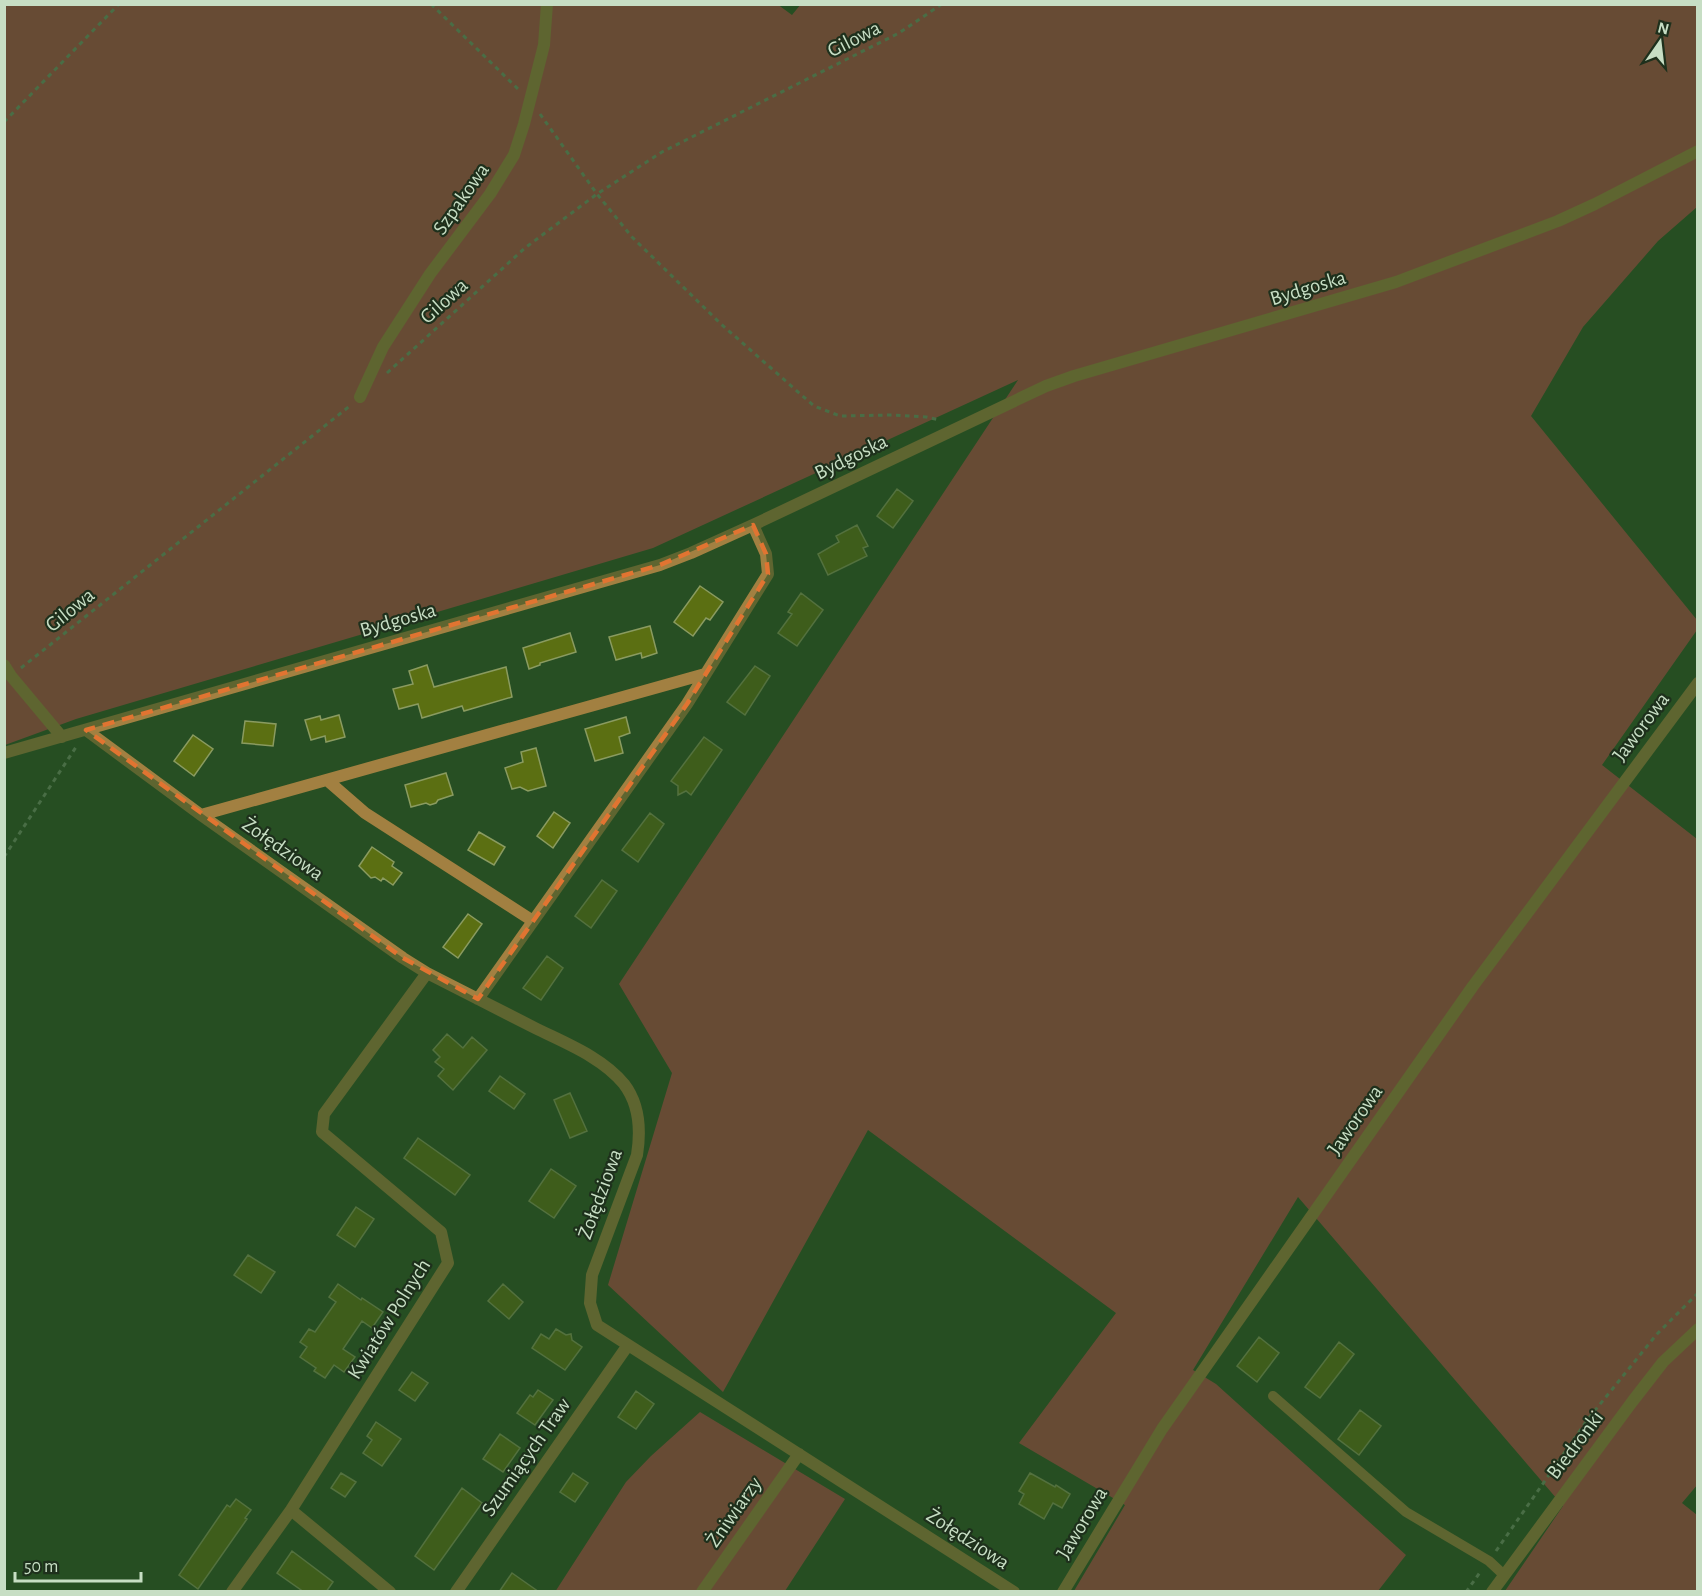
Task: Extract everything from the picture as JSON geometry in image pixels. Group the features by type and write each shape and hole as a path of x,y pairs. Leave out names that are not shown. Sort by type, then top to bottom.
{"street":[{"name":"Szpakowa","path":"360,397 383,347 430,274 490,194 520,140 544,45 547,4"},
{"name":"Bydgoska","path":"4,753 660,565 753,525 1046,386 1406,278 1586,208 1698,151"},
{"path":"478,999 687,704 768,574 766,554 753,525"},
{"path":"8,670 62,737"},
{"path":"201,815 705,674"},
{"name":"Jaworowa","path":"1063,1592 1162,1429 1473,986 1697,686"},
{"name":"Żołędziowa","path":"86,730 201,815 427,973 601,1064 625,1086 638,1113 637,1155 592,1275 590,1303 597,1325 1014,1592"},
{"path":"327,780 365,813 534,921"},
{"name":"Kwiatów Polnych","path":"232,1592 291,1510 448,1263 441,1232 322,1132 324,1114 427,973"},
{"name":"Biedronki","path":"1492,1592 1663,1362 1698,1329"},
{"name":"Szumiących Traw","path":"456,1592 628,1345"},
{"name":"Żniwiarzy","path":"702,1592 799,1454"},
{"path":"291,1510 390,1592"}],"lane":[{"path":"1273,1396 1406,1512 1489,1561 1504,1575"}],"path":[{"path":"4,122 119,4"},
{"path":"431,4 530,100 597,194 640,245 721,324 814,406 840,416 926,417 943,421 955,428"},
{"name":"Gilowa","path":"386,373 525,248 597,194 662,152 899,33 942,4"},
{"name":"Gilowa","path":"8,670 360,397"},
{"path":"4,857 86,730"},
{"path":"1466,1592 1588,1419 1658,1334 1698,1293"}],"highlighted area":[{"path":"753,525 766,554 768,574 687,704 478,999 403,958 86,730 660,565"}],"shaded area":[{"path":"777,4 792,15 801,4 1697,5 1697,207 1658,241 1583,327 1531,416 1697,620 1697,630 1602,765 1697,839 1698,1484 1682,1503 1697,1515 1697,1591 1505,1591 1563,1506 1298,1197 1193,1370 1216,1384 1406,1555 1378,1591 1074,1591 1125,1505 1019,1443 1116,1313 868,1130 723,1392 608,1285 672,1073 619,984 1018,380 653,548 76,719 5,745 5,5"},
{"path":"700,1412 845,1499 785,1591 555,1592 626,1482"}],"building":[{"path":"897,489 913,501 893,528 877,516"},
{"path":"857,525 868,546 863,548 867,556 828,575 818,554 839,542 836,536"},
{"path":"700,586 723,602 710,620 706,618 693,636 674,622"},
{"path":"801,593 823,610 797,646 778,633 792,614 788,612"},
{"path":"650,626 657,653 642,658 641,653 616,660 609,637"},
{"path":"570,633 576,652 540,663 529,669 523,648"},
{"path":"427,665 434,687 506,667 512,697 464,711 462,706 422,718 418,704 399,709 393,689 413,684 409,671"},
{"path":"755,666 770,676 745,715 727,702"},
{"path":"339,715 345,737 326,742 325,736 311,740 305,720 320,716 321,720"},
{"path":"626,717 630,733 619,737 623,753 595,761 585,729"},
{"path":"245,721 276,724 273,746 242,743"},
{"path":"193,735 213,749 194,776 174,761"},
{"path":"704,737 722,750 691,795 686,791 678,795 678,786 671,781"},
{"path":"536,748 546,786 528,791 520,787 512,789 505,768 523,762 521,752"},
{"path":"446,773 453,795 430,805 426,803 411,807 405,785"},
{"path":"554,812 570,823 553,848 537,836"},
{"path":"650,813 664,824 638,862 622,850"},
{"path":"479,832 505,847 494,865 468,850"},
{"path":"372,847 394,862 392,866 402,873 393,885 383,878 381,881 375,877 371,878 359,866"},
{"path":"602,880 617,891 591,928 575,916"},
{"path":"468,914 482,924 458,958 443,947"},
{"path":"547,956 563,968 541,1000 523,988"},
{"path":"447,1034 463,1048 472,1037 487,1050 453,1090 438,1076 444,1069 435,1062 440,1057 433,1050"},
{"path":"500,1076 525,1094 514,1109 489,1091"},
{"path":"570,1093 587,1131 570,1138 554,1100"},
{"path":"418,1138 470,1175 455,1195 404,1158"},
{"path":"551,1169 576,1186 554,1218 529,1201"},
{"path":"356,1207 374,1219 355,1247 337,1235"},
{"path":"248,1255 275,1272 261,1293 234,1275"},
{"path":"338,1284 383,1312 372,1328 362,1321 343,1349 355,1357 344,1372 334,1365 325,1378 314,1371 316,1368 300,1357 307,1347 300,1342 309,1329 315,1332 336,1302 329,1297"},
{"path":"503,1284 523,1302 509,1319 488,1301"},
{"path":"556,1329 566,1335 571,1334 572,1340 582,1347 565,1370 532,1348 541,1334 549,1339"},
{"path":"1259,1337 1279,1353 1257,1382 1237,1366"},
{"path":"1339,1342 1354,1354 1320,1398 1305,1387"},
{"path":"412,1372 428,1383 415,1401 399,1390"},
{"path":"538,1390 553,1400 535,1425 517,1413 530,1395 533,1397"},
{"path":"636,1391 654,1404 636,1429 618,1417"},
{"path":"1360,1410 1381,1426 1359,1455 1338,1439"},
{"path":"376,1422 401,1439 382,1466 363,1453 372,1440 367,1436"},
{"path":"500,1434 520,1448 503,1472 483,1459"},
{"path":"341,1473 356,1482 345,1497 331,1488"},
{"path":"573,1473 588,1483 575,1502 560,1492"},
{"path":"1030,1473 1070,1494 1062,1508 1053,1503 1044,1519 1019,1504 1024,1494 1019,1491"},
{"path":"462,1488 482,1503 434,1570 415,1556"},
{"path":"236,1499 251,1510 198,1589 179,1575 227,1505 230,1507"},
{"path":"292,1551 333,1582 326,1592 304,1592 277,1573"},
{"path":"512,1573 539,1592 499,1592"}]}
